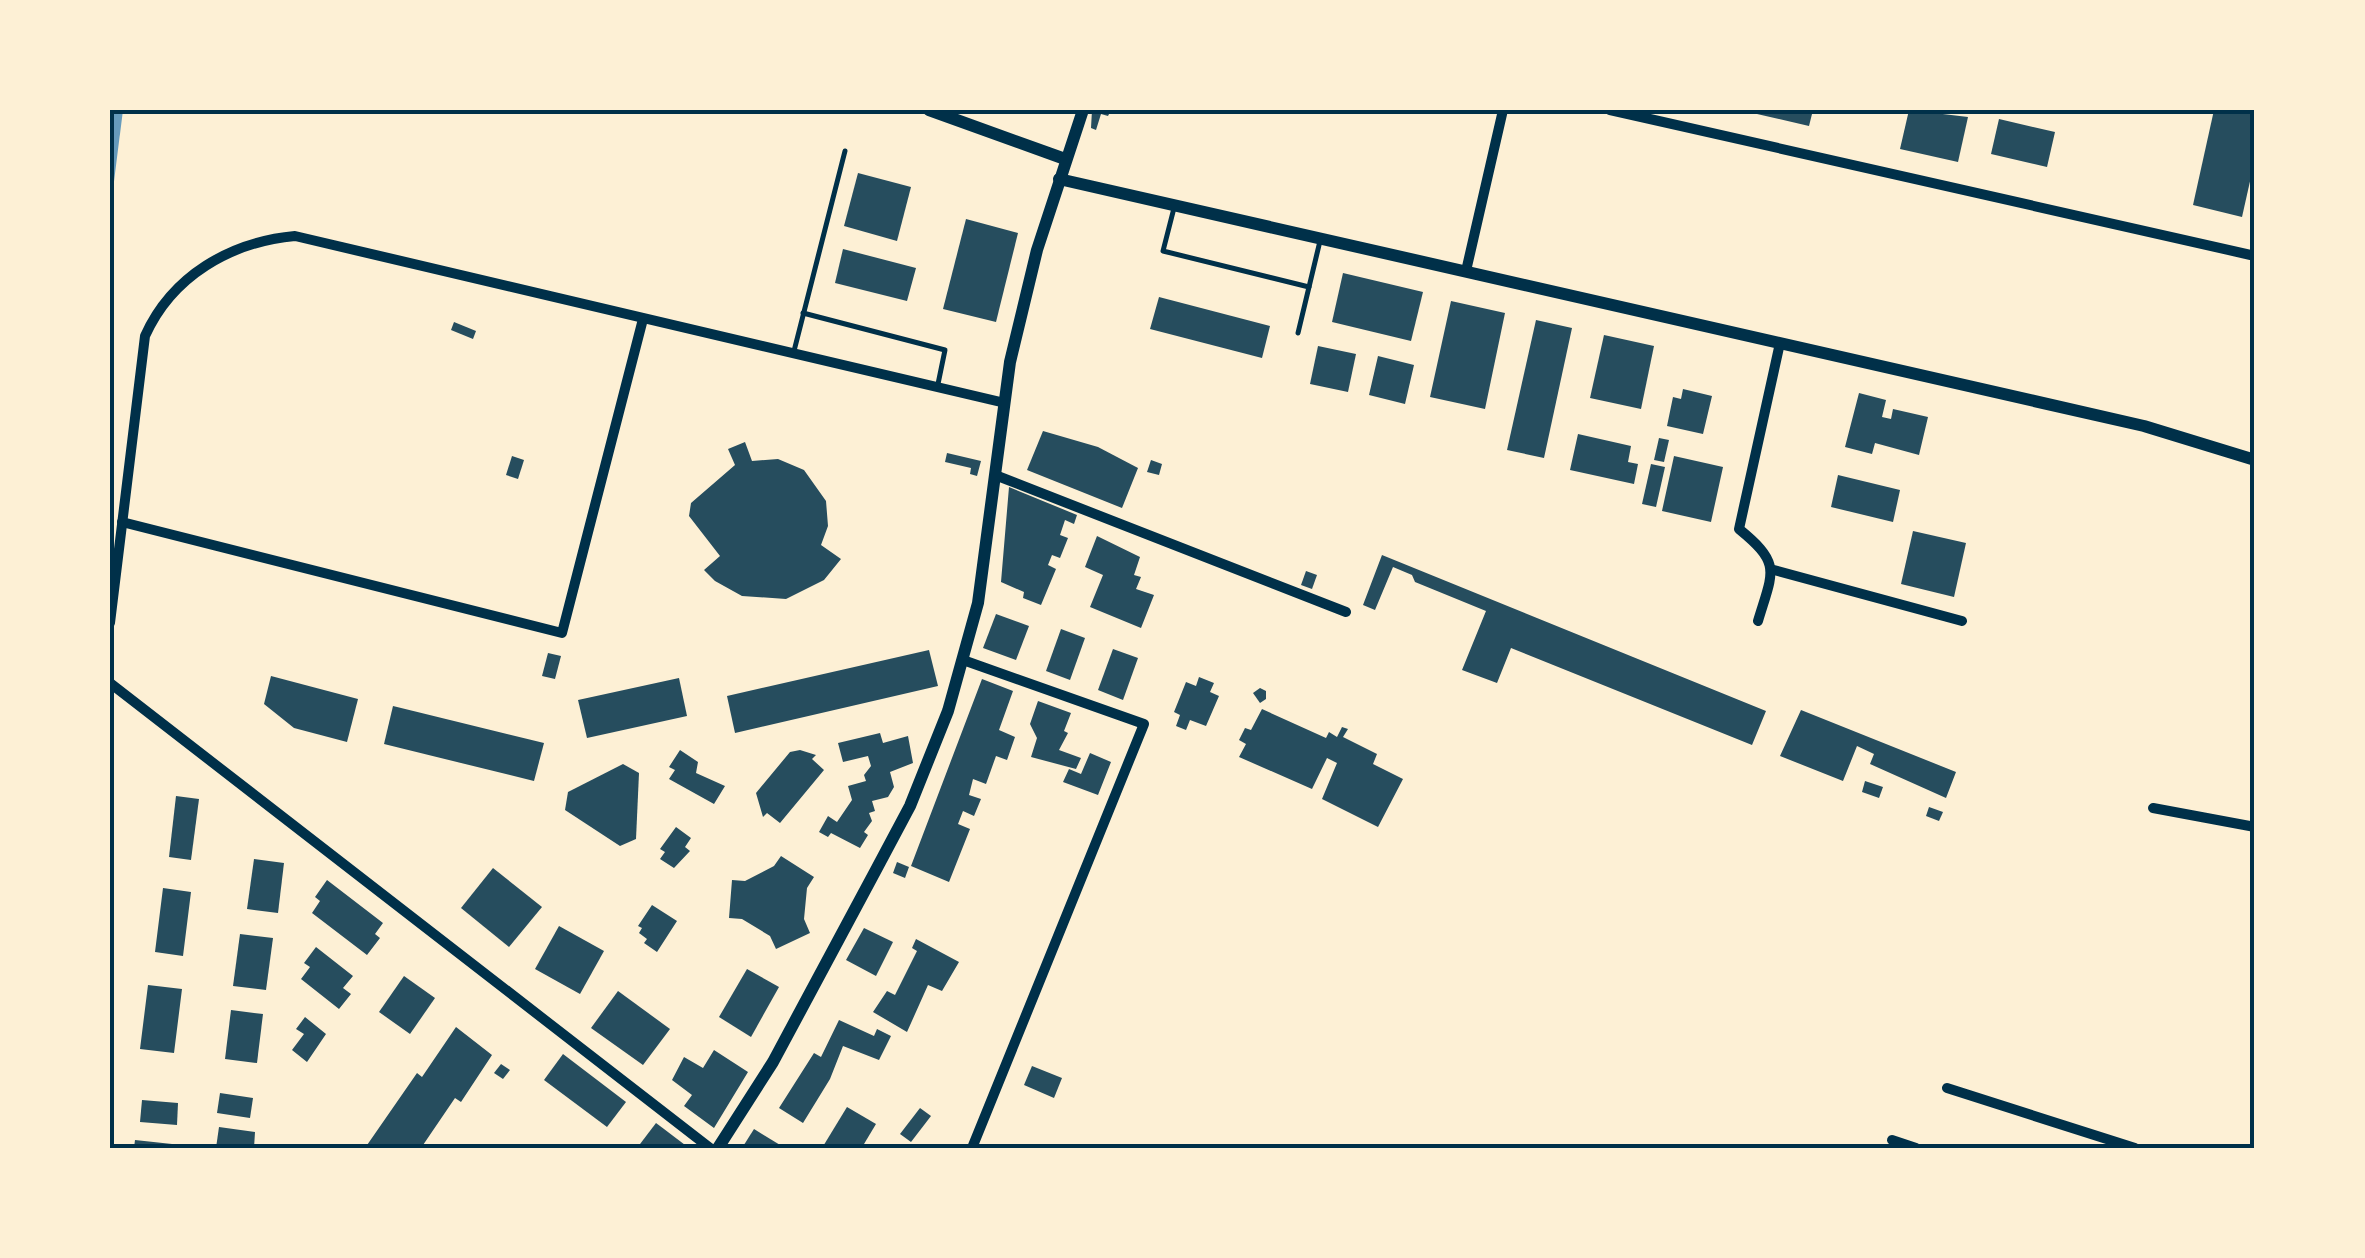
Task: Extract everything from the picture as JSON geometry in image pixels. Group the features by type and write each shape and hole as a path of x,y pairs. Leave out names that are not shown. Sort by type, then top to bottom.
{"street":[{"path":"929,110 1065,159"},
{"path":"718,1148 773,1062 910,806 948,712 978,603 1010,362 1059,179 1083,110"},
{"path":"1466,272 1503,110"},
{"path":"1610,110 2255,256"},
{"path":"1059,179 2144,426 2255,460"},
{"path":"110,623 145,336 157,309 218,256 270,238 295,236 1005,403"},
{"path":"122,522 562,633 643,318"},
{"path":"1758,621 1774,570 1767,552 1739,529 1780,343"},
{"path":"995,475 1346,612"},
{"path":"1774,570 1962,621"},
{"path":"962,660 1144,724 972,1148"},
{"path":"110,683 710,1148"},
{"path":"2153,808 2255,827"},
{"path":"1947,1088 2135,1148"},
{"path":"1892,1140 1916,1148"}],"lane":[{"path":"793,354 845,150"},
{"path":"1174,205 1164,250 1309,287"},
{"path":"1298,333 1321,238"},
{"path":"803,313 945,350 938,387"}],"water":[{"path":"110,110 123,110 110,213"}],"building":[{"path":"1092,110 1111,110 1108,116 1101,114 1096,130 1091,128"},
{"path":"1758,110 1813,110 1809,126 1757,114"},
{"path":"1909,110 1968,117 1958,162 1900,149"},
{"path":"2214,110 2255,110 2255,159 2242,217 2193,205"},
{"path":"1999,119 2055,132 2047,167 1991,154"},
{"path":"858,173 911,187 897,241 844,226"},
{"path":"966,219 1018,233 996,322 943,309"},
{"path":"843,249 916,268 907,301 835,283"},
{"path":"1343,273 1423,292 1411,341 1332,322"},
{"path":"1159,297 1270,326 1262,358 1150,329"},
{"path":"1451,301 1505,313 1485,409 1430,397"},
{"path":"1536,320 1572,328 1544,458 1507,450"},
{"path":"454,322 476,331 473,339 451,330"},
{"path":"1604,335 1654,346 1641,409 1590,398"},
{"path":"1318,346 1356,354 1348,392 1310,384"},
{"path":"1378,356 1414,365 1405,404 1369,395"},
{"path":"1683,389 1712,396 1703,434 1667,426 1673,397 1681,399"},
{"path":"1859,393 1886,400 1882,417 1891,419 1893,409 1928,417 1919,455 1875,443 1872,454 1845,447"},
{"path":"1043,431 1098,447 1138,468 1122,508 1027,470"},
{"path":"1578,434 1631,446 1628,462 1638,464 1634,484 1570,470"},
{"path":"1659,438 1669,440 1664,462 1654,460"},
{"path":"745,442 752,461 778,459 804,470 826,501 828,526 821,545 841,559 824,580 786,599 742,596 715,581 704,570 720,556 689,516 691,503 735,465 728,449"},
{"path":"947,453 981,461 977,476 970,474 971,468 945,462"},
{"path":"512,456 524,460 518,479 506,475"},
{"path":"1674,456 1723,467 1711,522 1662,511"},
{"path":"1151,460 1162,464 1159,475 1147,472"},
{"path":"1651,464 1665,467 1656,507 1642,504"},
{"path":"1838,475 1900,490 1893,522 1831,507"},
{"path":"1009,487 1077,515 1074,524 1065,520 1060,535 1068,538 1060,558 1052,555 1048,565 1056,569 1041,605 1001,582"},
{"path":"1913,531 1966,543 1954,597 1901,584"},
{"path":"1097,536 1140,557 1134,575 1141,577 1136,589 1154,595 1141,628 1090,607 1103,575 1085,567"},
{"path":"1382,555 1766,711 1752,745 1511,648 1497,683 1462,670 1486,611 1415,582 1412,575 1393,567 1375,610 1363,605"},
{"path":"1306,571 1317,575 1312,589 1301,585"},
{"path":"996,614 1029,626 1016,660 983,648"},
{"path":"1061,629 1085,638 1070,680 1046,671"},
{"path":"1113,649 1138,658 1123,700 1098,690"},
{"path":"929,650 938,686 735,733 727,696"},
{"path":"548,653 561,656 555,679 542,676"},
{"path":"271,676 358,699 347,742 294,728 264,704"},
{"path":"1199,677 1214,683 1210,692 1219,696 1206,726 1190,720 1186,730 1176,726 1180,715 1174,712 1186,682 1196,686"},
{"path":"679,678 687,716 587,738 578,700"},
{"path":"982,679 1013,691 999,730 1015,737 1007,760 996,756 986,784 973,779 969,795 981,799 974,816 963,811 958,824 970,829 949,882 911,866"},
{"path":"1260,688 1266,691 1266,699 1260,703 1253,693"},
{"path":"1038,701 1071,713 1064,731 1068,733 1059,750 1081,758 1076,769 1031,757 1037,738 1030,724"},
{"path":"393,706 544,743 534,781 384,744"},
{"path":"1262,709 1326,738 1329,732 1337,737 1342,727 1348,729 1343,737 1377,754 1373,764 1403,779 1378,827 1322,799 1337,763 1327,758 1312,789 1239,757 1246,744 1239,740 1245,728 1251,730"},
{"path":"1801,710 1956,772 1946,798 1870,764 1874,754 1857,746 1843,781 1780,756"},
{"path":"880,733 883,743 908,736 913,763 890,772 894,787 888,797 872,801 875,811 869,813 872,821 860,848 831,833 828,837 819,832 828,816 837,822 852,800 848,786 866,781 864,775 871,766 868,756 843,762 838,743"},
{"path":"680,750 698,762 696,773 725,786 714,804 669,779 675,770 669,767"},
{"path":"800,750 816,755 812,759 824,770 780,823 767,813 763,817 756,793 790,752"},
{"path":"1090,753 1111,762 1098,795 1063,782 1069,769 1081,774"},
{"path":"623,764 639,773 636,839 620,846 565,810 568,792"},
{"path":"1865,781 1883,787 1879,798 1862,792"},
{"path":"176,796 199,799 191,860 169,857"},
{"path":"1929,807 1943,812 1939,821 1926,816"},
{"path":"676,827 691,838 685,847 690,851 674,868 660,859 665,852 660,849"},
{"path":"781,856 814,877 807,888 804,919 810,933 776,949 770,936 742,919 729,918 732,880 745,881 774,866"},
{"path":"254,859 284,863 278,913 247,909"},
{"path":"897,862 909,867 905,878 893,873"},
{"path":"493,868 542,907 509,947 461,908"},
{"path":"327,880 383,923 375,934 380,938 367,955 312,913 320,901 315,897"},
{"path":"163,888 191,892 183,956 155,952"},
{"path":"652,905 677,921 657,952 644,943 647,939 639,933 642,928 638,926"},
{"path":"559,926 604,951 580,994 535,969"},
{"path":"864,928 893,942 876,976 846,960"},
{"path":"240,934 273,938 266,990 233,986"},
{"path":"916,939 959,962 942,991 928,985 907,1032 873,1012 887,991 895,995 917,951 912,948"},
{"path":"316,947 353,976 343,988 351,994 339,1009 301,979 310,967 304,963"},
{"path":"747,969 779,987 751,1037 719,1017"},
{"path":"404,976 435,998 410,1034 379,1012"},
{"path":"148,985 182,989 174,1053 140,1049"},
{"path":"618,991 670,1029 643,1065 591,1028"},
{"path":"231,1010 263,1014 257,1063 225,1059"},
{"path":"305,1017 326,1034 307,1062 292,1050 304,1034 296,1029"},
{"path":"839,1020 874,1036 877,1029 891,1036 879,1060 843,1046 830,1079 803,1123 779,1108 814,1053 821,1057"},
{"path":"456,1027 492,1055 461,1102 455,1098 421,1148 365,1148 417,1073 422,1077"},
{"path":"714,1050 748,1072 714,1128 684,1106 692,1095 672,1080 684,1057 703,1068"},
{"path":"563,1054 626,1102 607,1127 544,1080"},
{"path":"501,1064 510,1070 503,1079 494,1073"},
{"path":"1032,1066 1062,1078 1054,1098 1024,1085"},
{"path":"220,1093 253,1098 250,1118 217,1113"},
{"path":"142,1100 178,1103 177,1125 140,1122"},
{"path":"847,1107 876,1124 864,1144 859,1148 822,1148"},
{"path":"920,1108 931,1116 911,1142 900,1134"},
{"path":"656,1123 664,1129 689,1148 637,1148"},
{"path":"219,1127 255,1132 254,1148 216,1148"},
{"path":"754,1129 785,1148 742,1148"},
{"path":"135,1140 172,1144 172,1148 134,1148"}]}
